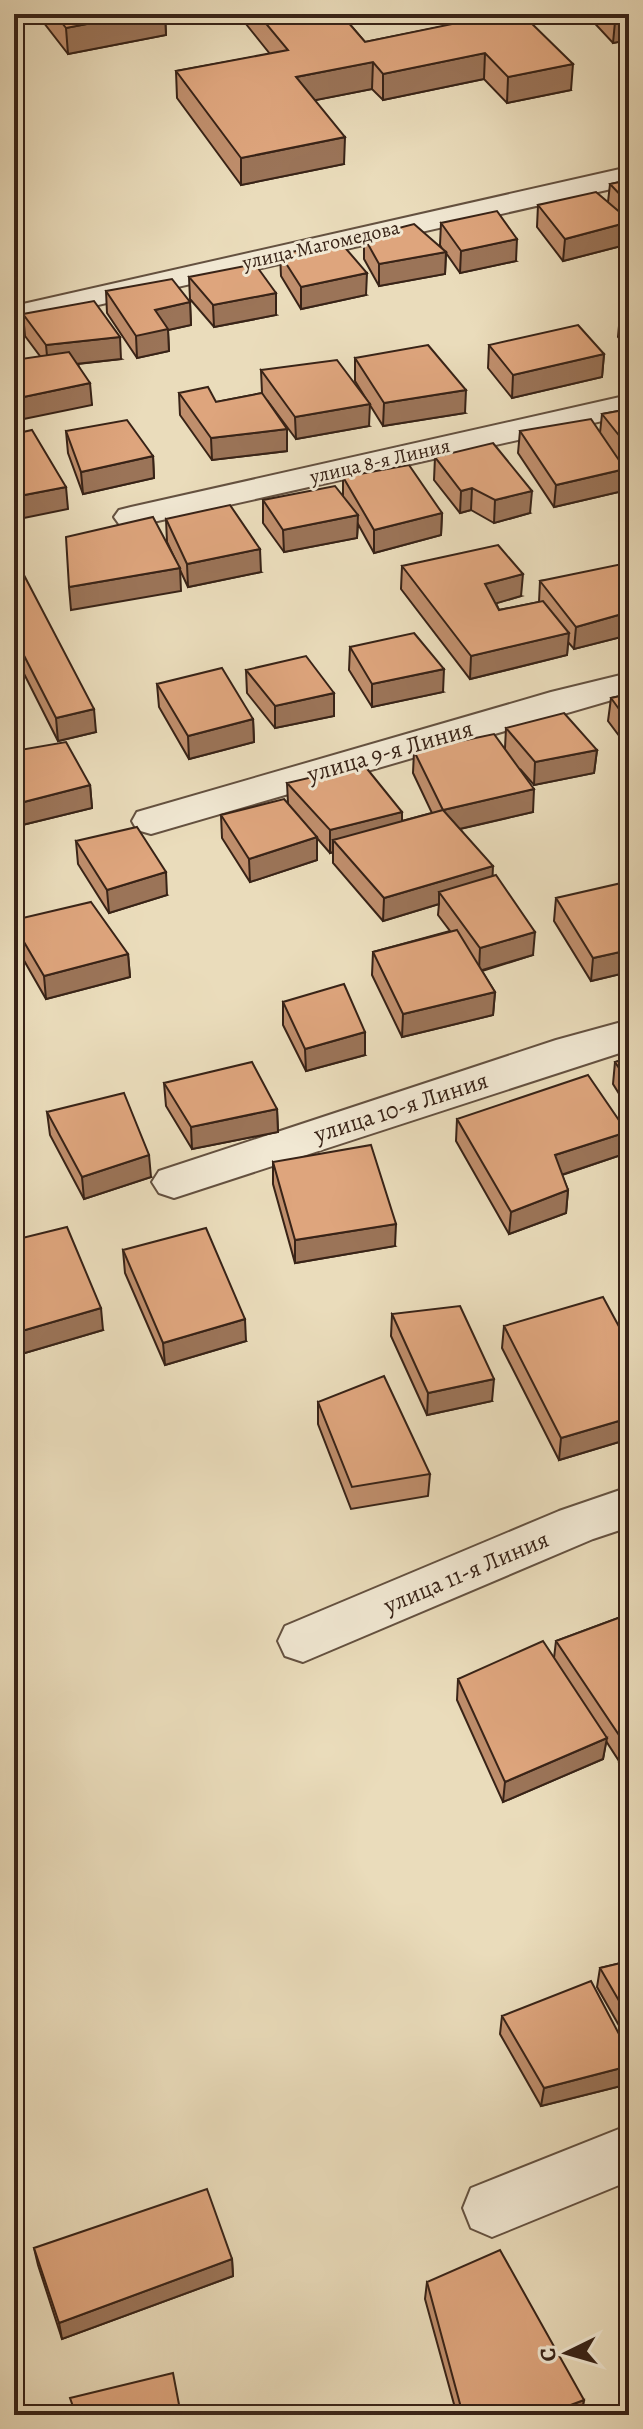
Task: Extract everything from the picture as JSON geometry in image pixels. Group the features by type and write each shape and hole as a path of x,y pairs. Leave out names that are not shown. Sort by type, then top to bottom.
{"street":[{"name":"улица Магомедова","path":"14,315 629,176"},
{"name":"улица 8-я Линия","path":"131,517 629,405"},
{"name":"улица 9-я Линия","path":"151,821 629,684"},
{"name":"улица 10-я Линия","path":"174,1182 571,1051 629,1035"},
{"name":"улица 11-я Линия","path":"303,1641 576,1525 629,1507"},
{"path":"492,2208 629,2153"}],"building":[{"path":"55,14 139,14 66,28"},
{"path":"258,14 341,14 365,42 467,21 459,14 522,14 573,64 508,77 485,53 383,74 373,62 296,77 345,137 241,158 176,71 288,50"},
{"path":"607,14 629,14 629,20 615,22"},
{"path":"629,180 629,204 610,184"},
{"path":"596,192 629,222 565,239 538,205"},
{"path":"497,211 517,239 461,251 441,223"},
{"path":"414,224 446,252 379,264 364,237"},
{"path":"341,243 367,273 301,287 280,254"},
{"path":"255,264 276,293 213,305 189,277"},
{"path":"172,279 190,302 155,310 168,329 136,336 106,291"},
{"path":"94,301 120,337 46,345 23,314"},
{"path":"629,313 629,325 620,315"},
{"path":"578,325 604,354 513,375 489,345"},
{"path":"428,345 466,390 384,403 355,358"},
{"path":"69,352 90,383 14,399 14,360"},
{"path":"337,360 370,404 295,417 261,370"},
{"path":"208,387 216,402 262,393 287,429 211,438 179,393"},
{"path":"629,409 629,448 602,414"},
{"path":"591,419 625,469 556,485 520,431"},
{"path":"127,420 153,456 81,472 66,431"},
{"path":"32,430 66,487 14,497 14,434"},
{"path":"493,443 532,491 495,500 472,488 461,491 435,457"},
{"path":"409,465 442,513 374,530 343,477"},
{"path":"335,486 358,515 283,530 263,500"},
{"path":"230,505 260,549 187,564 166,519"},
{"path":"153,517 180,568 69,587 66,537"},
{"path":"498,545 523,574 485,584 499,610 543,601 569,633 471,656 402,566"},
{"path":"14,556 94,709 56,718 14,636"},
{"path":"622,564 629,572 629,612 576,627 540,581"},
{"path":"414,633 444,669 372,684 350,647"},
{"path":"306,656 334,693 275,706 246,670"},
{"path":"222,668 253,719 188,736 157,684"},
{"path":"629,694 629,723 611,698"},
{"path":"564,713 597,750 535,762 506,728"},
{"path":"494,734 534,789 443,810 414,751"},
{"path":"66,742 90,785 16,804 14,751"},
{"path":"364,765 402,812 330,830 287,783"},
{"path":"284,799 317,837 249,859 221,815"},
{"path":"443,810 493,866 384,898 333,840"},
{"path":"137,827 166,872 107,890 76,841"},
{"path":"496,875 535,932 480,948 439,892"},
{"path":"626,882 629,887 629,950 593,958 556,898"},
{"path":"91,902 128,954 44,976 14,920"},
{"path":"457,930 495,992 403,1014 373,952"},
{"path":"344,984 365,1032 305,1049 283,1002"},
{"path":"629,1058 629,1083 615,1062"},
{"path":"252,1062 277,1109 191,1127 164,1083"},
{"path":"588,1075 627,1132 555,1155 568,1190 511,1212 457,1119"},
{"path":"124,1093 149,1155 82,1177 47,1112"},
{"path":"371,1145 396,1224 295,1240 273,1162"},
{"path":"67,1227 101,1308 15,1333 14,1240"},
{"path":"206,1228 245,1319 163,1343 123,1250"},
{"path":"603,1297 629,1345 629,1418 561,1438 504,1326"},
{"path":"460,1306 494,1379 428,1393 392,1314"},
{"path":"384,1376 430,1474 352,1487 318,1402"},
{"path":"629,1614 629,1739 623,1741 556,1641"},
{"path":"543,1641 607,1738 505,1782 458,1679"},
{"path":"629,1961 629,2018 600,1968"},
{"path":"591,1981 629,2053 629,2066 544,2088 502,2016"},
{"path":"207,2189 232,2259 59,2323 34,2248"},
{"path":"500,2250 584,2400 544,2415 463,2415 427,2282"},
{"path":"173,2373 181,2415 76,2415 70,2398"}]}
